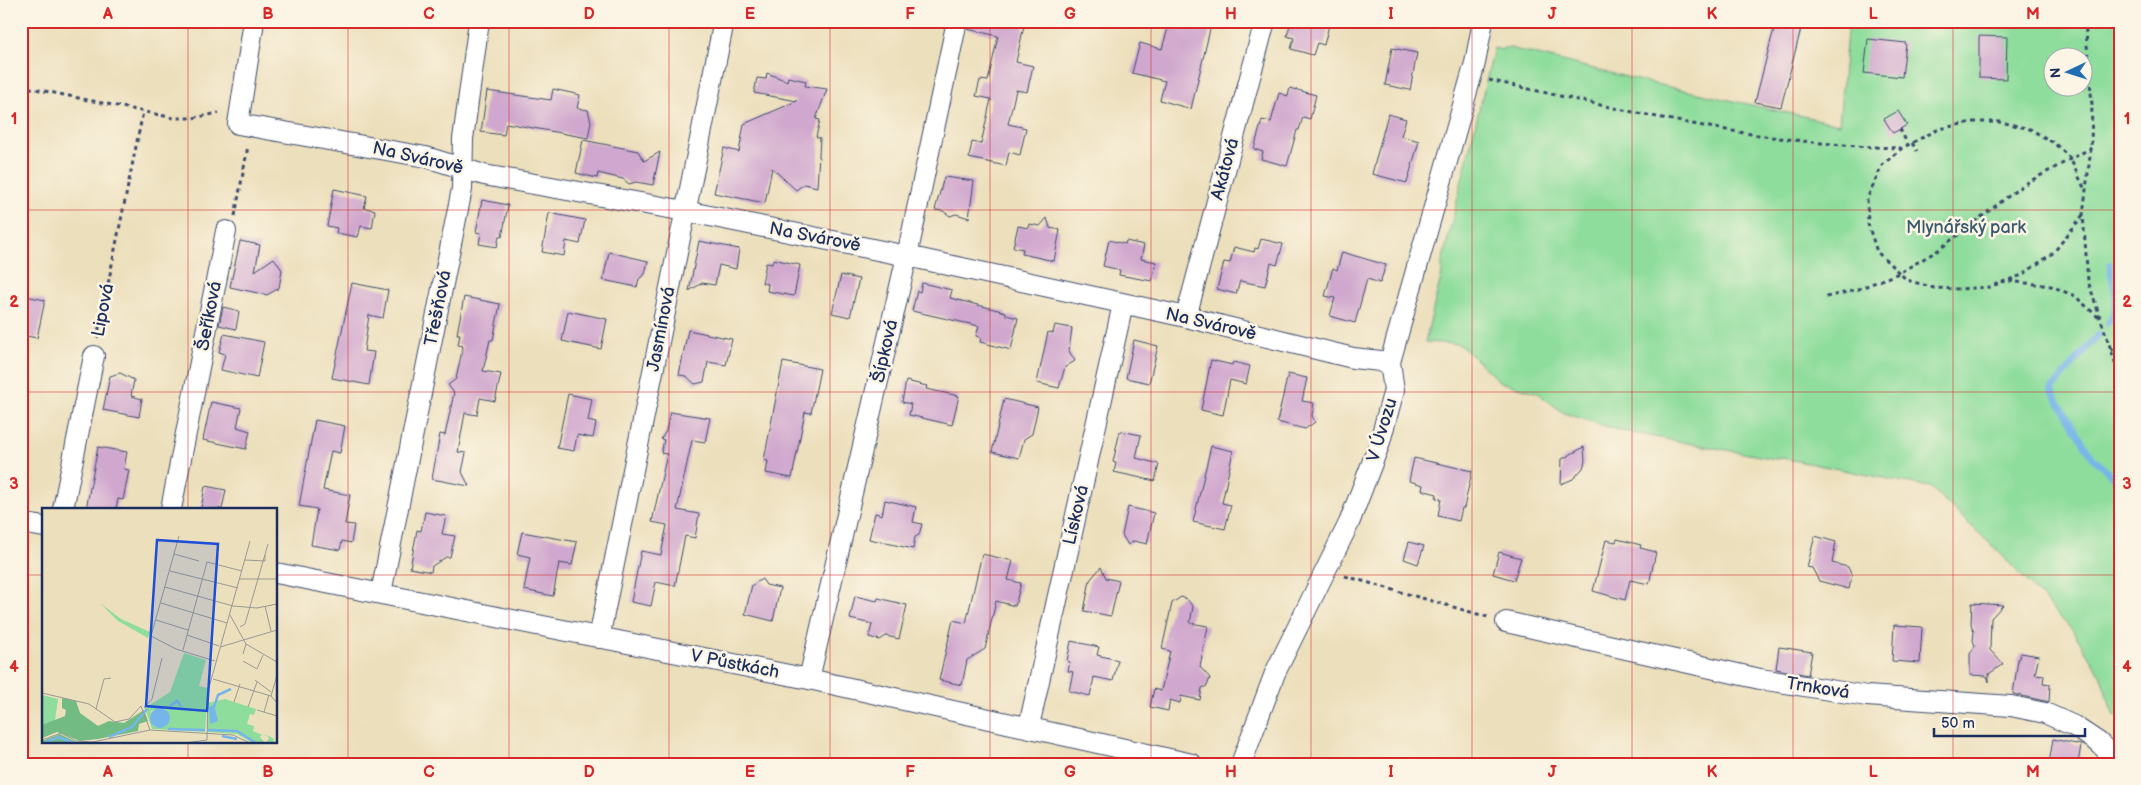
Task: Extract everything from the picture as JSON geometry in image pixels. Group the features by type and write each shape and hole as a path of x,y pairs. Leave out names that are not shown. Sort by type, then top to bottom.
{"street":[{"path":"243,122 254,21"},
{"name":"Třešňová","path":"381,593 462,189 463,139 478,21"},
{"name":"Jasmínová","path":"599,638 724,21"},
{"name":"Šípková","path":"809,679 907,256 958,21"},
{"name":"Akátová","path":"1186,317 1266,21"},
{"name":"V Úvozu","path":"1241,764 1275,673 1349,523 1379,445 1394,390 1390,362 1472,76 1483,21"},
{"name":"Na Svárově","path":"243,122 426,156 484,175 685,211 907,256 1186,317 1353,358 1390,362"},
{"name":"Šeříková","path":"171,508 226,231"},
{"name":"Lísková","path":"1029,726 1123,304"},
{"name":"Lipová","path":"62,508 94,356"},
{"path":"21,522 42,527"},
{"name":"V Půstkách","path":"278,573 809,679 1029,726 1192,764"},
{"name":"Trnková","path":"1506,622 1760,679 1867,696 2002,705 2045,712 2074,726 2098,742 2120,763"}],"path":[{"path":"2085,21 2092,104 2091,148 2083,215 2088,280 2099,319 2120,377"},
{"path":"1472,76 1660,118 1758,135 1858,147 1902,148"},
{"path":"21,86 174,118 193,118 218,113 243,122 234,221 226,231"},
{"name":"Lipová","path":"94,356 143,112"},
{"path":"2083,215 2054,252 2009,281 1990,286 1960,289 1934,288 1907,280 1877,252 1868,224 1867,199 1882,165 1902,148 1940,129 1972,122 2000,122 2030,130 2054,143 2070,158 2086,192"},
{"path":"1900,129 1908,145"},
{"path":"1912,143 1917,151"},
{"path":"1826,297 1856,290 1899,273 1937,251 2023,185 2091,148"},
{"path":"2009,281 2051,286 2075,296 2099,319"},
{"path":"2108,344 2120,360"},
{"path":"2120,490 2115,549 2120,588"},
{"path":"1325,570 1506,622"}],"green space":[{"name":"Mlynářský park","path":"1848,21 2120,21 2120,716 2114,717 2100,674 2073,631 1999,552 1930,487 1782,458 1776,459 1621,431 1564,413 1536,392 1500,382 1459,344 1425,342 1442,273 1442,263 1494,48 1502,50 1503,48 1510,48 1642,81 1839,124"}],"building":[{"path":"969,21 1025,21 1016,62 1033,66 1027,92 1016,90 1008,124 1026,128 1020,155 1009,152 1006,166 969,158 972,142 981,144 991,99 976,96 980,80 988,81 998,36 967,29"},
{"path":"1170,21 1212,21 1191,109 1160,100 1165,81 1132,73 1140,43 1162,49"},
{"path":"1291,21 1330,21 1324,45 1317,43 1313,55 1291,49 1294,38 1287,36"},
{"path":"1776,21 1803,21 1781,107 1755,102"},
{"path":"1979,36 2007,37 2006,79 1979,78"},
{"path":"1868,39 1906,43 1902,77 1864,73"},
{"path":"1392,48 1417,53 1410,90 1385,85"},
{"path":"767,73 787,81 788,77 806,81 805,86 827,89 816,119 820,120 816,137 820,138 817,187 804,184 796,190 772,168 765,203 714,193 724,148 739,152 744,124 797,101 754,93 757,78 766,79"},
{"path":"1290,88 1316,95 1310,119 1303,117 1299,130 1297,130 1287,166 1261,159 1263,152 1254,149 1262,120 1271,122 1279,93 1288,96"},
{"path":"553,89 580,95 577,108 588,110 591,122 588,138 506,123 504,135 481,132 487,91 551,100"},
{"path":"1898,111 1907,125 1893,133 1884,119"},
{"path":"1388,114 1406,119 1401,136 1419,141 1407,183 1372,174"},
{"path":"583,140 638,151 644,161 660,152 653,185 636,182 629,184 623,179 598,173 597,178 576,173"},
{"path":"944,177 974,181 969,218 956,214 950,216 943,211 935,210"},
{"path":"334,189 367,196 364,208 375,210 372,228 361,226 358,237 336,233 337,228 327,226"},
{"path":"482,200 508,205 502,237 499,236 497,247 479,244 481,233 476,232"},
{"path":"549,213 585,220 580,244 566,241 564,256 542,252"},
{"path":"1047,218 1050,228 1060,230 1054,261 1022,254 1023,249 1013,247 1018,226 1028,228 1029,224 1040,226"},
{"path":"1261,239 1283,244 1277,265 1271,263 1265,286 1240,281 1236,294 1217,289 1224,262 1230,263 1234,247 1254,252 1255,248 1258,249"},
{"path":"1109,240 1125,244 1126,241 1144,245 1141,259 1156,262 1152,281 1119,275 1120,270 1103,266"},
{"path":"240,241 260,245 255,271 274,258 282,270 279,288 267,295 230,287"},
{"path":"699,241 739,249 736,269 719,265 715,285 702,283 689,291"},
{"path":"609,252 648,261 645,274 639,279 637,287 603,280"},
{"path":"1342,252 1386,265 1380,283 1367,279 1355,323 1330,316 1335,298 1325,296 1333,268 1337,270"},
{"path":"773,259 800,265 794,296 767,291 768,284 762,283 766,263 772,264"},
{"path":"841,275 859,279 850,317 832,313"},
{"path":"352,283 388,290 383,318 369,315 364,351 374,352 369,385 332,378"},
{"path":"922,283 952,290 950,298 1006,312 1006,315 1018,318 1011,350 980,342 981,338 976,336 979,326 912,311 917,291 920,292"},
{"path":"21,295 45,300 37,338 21,335"},
{"path":"464,297 500,304 493,340 490,340 483,371 501,374 495,401 480,398 477,415 465,413 458,452 466,453 462,472 469,486 432,479 440,434 445,435 454,393 448,385 456,379 463,346 458,345 460,334 457,334"},
{"path":"223,307 239,311 236,329 219,325"},
{"path":"568,311 607,319 601,349 562,341"},
{"path":"1055,325 1072,328 1069,351 1075,361 1065,367 1059,388 1037,383 1048,332 1053,333"},
{"path":"688,330 732,339 726,365 708,362 704,382 695,384 686,376 679,375"},
{"path":"224,334 264,342 257,378 221,370 225,354 219,352"},
{"path":"1134,340 1158,346 1149,383 1126,378"},
{"path":"1211,360 1232,365 1233,362 1250,366 1246,384 1230,380 1223,415 1201,410"},
{"path":"783,362 820,369 811,413 805,412 792,478 766,473 768,461 764,460"},
{"path":"120,373 134,380 131,396 142,399 139,417 103,410 110,376"},
{"path":"1288,374 1307,378 1302,401 1314,403 1312,416 1315,422 1305,429 1277,422"},
{"path":"906,381 927,386 926,389 959,396 952,425 909,415 911,404 902,402"},
{"path":"568,394 592,399 588,421 596,423 593,438 577,435 574,451 557,448"},
{"path":"1004,399 1038,407 1032,434 1024,439 1019,458 992,452"},
{"path":"211,402 241,408 237,427 250,431 246,449 203,440"},
{"path":"670,412 710,418 705,442 692,440 677,510 699,514 695,538 685,536 675,586 656,582 651,606 631,602 641,551 661,555 667,525 652,522 667,454 661,453 664,440 661,439 666,431"},
{"path":"315,420 345,426 340,453 331,451 323,490 350,495 345,524 354,525 351,543 342,541 340,550 311,545 317,509 299,506"},
{"path":"1120,431 1141,435 1136,458 1159,464 1155,481 1114,472 1116,463 1113,462"},
{"path":"1211,446 1233,451 1222,503 1231,505 1225,529 1193,522"},
{"path":"98,447 127,452 124,469 129,470 123,500 118,499 116,508 86,508"},
{"path":"1584,447 1585,461 1583,468 1573,479 1561,484 1562,459"},
{"path":"1414,458 1472,471 1464,508 1462,508 1459,521 1438,516 1441,499 1436,498 1437,494 1422,490 1423,485 1409,481"},
{"path":"205,486 226,490 222,508 201,508"},
{"path":"885,500 916,507 913,522 922,524 919,535 915,537 913,549 869,539 875,513 882,515"},
{"path":"1128,507 1154,513 1147,544 1134,541 1128,545 1122,535"},
{"path":"425,512 446,516 442,534 455,536 450,557 446,557 432,566 431,572 410,568 417,530 421,531"},
{"path":"522,532 577,542 572,565 559,563 553,596 524,590 530,557 517,554"},
{"path":"1815,536 1836,542 1832,563 1848,567 1852,576 1849,589 1819,581 1812,568 1807,567"},
{"path":"1617,539 1641,545 1640,548 1656,552 1649,584 1630,580 1625,600 1593,591 1606,540 1616,542"},
{"path":"1409,542 1424,546 1418,564 1404,559"},
{"path":"1499,552 1521,558 1514,580 1493,574"},
{"path":"982,554 1013,561 1008,580 1021,583 1015,606 996,601 985,649 967,660 962,685 939,680 953,620 966,623"},
{"path":"1101,567 1106,578 1119,581 1111,616 1084,611 1090,580"},
{"path":"762,579 766,585 780,588 773,621 745,614 752,585"},
{"path":"855,596 877,601 878,598 907,605 899,639 886,636 880,640 869,637 872,624 850,619"},
{"path":"1181,597 1187,599 1193,607 1190,623 1208,626 1200,667 1210,678 1207,686 1202,688 1200,700 1181,696 1180,703 1170,700 1168,711 1150,707 1154,689 1161,691 1170,651 1162,649 1172,603"},
{"path":"1972,603 2003,605 1991,618 1990,650 2003,664 1989,674 1989,682 1987,676 1970,675 1970,654 1975,646 1973,640 1974,632 1971,624"},
{"path":"1894,625 1922,627 1920,663 1892,661"},
{"path":"1071,641 1099,647 1097,655 1118,660 1113,681 1094,677 1090,696 1069,691 1073,672 1068,671 1070,662 1067,661"},
{"path":"1779,647 1812,652 1808,675 1776,669"},
{"path":"2021,653 2039,656 2035,674 2044,675 2043,683 2050,684 2049,702 2013,694 2018,660"},
{"path":"2053,739 2081,745 2078,764 2049,764"}],"waterway":[{"path":"2108,323 2115,309 2116,302 2109,264"},
{"path":"2099,334 2051,390 2093,458 2114,478"}]}
